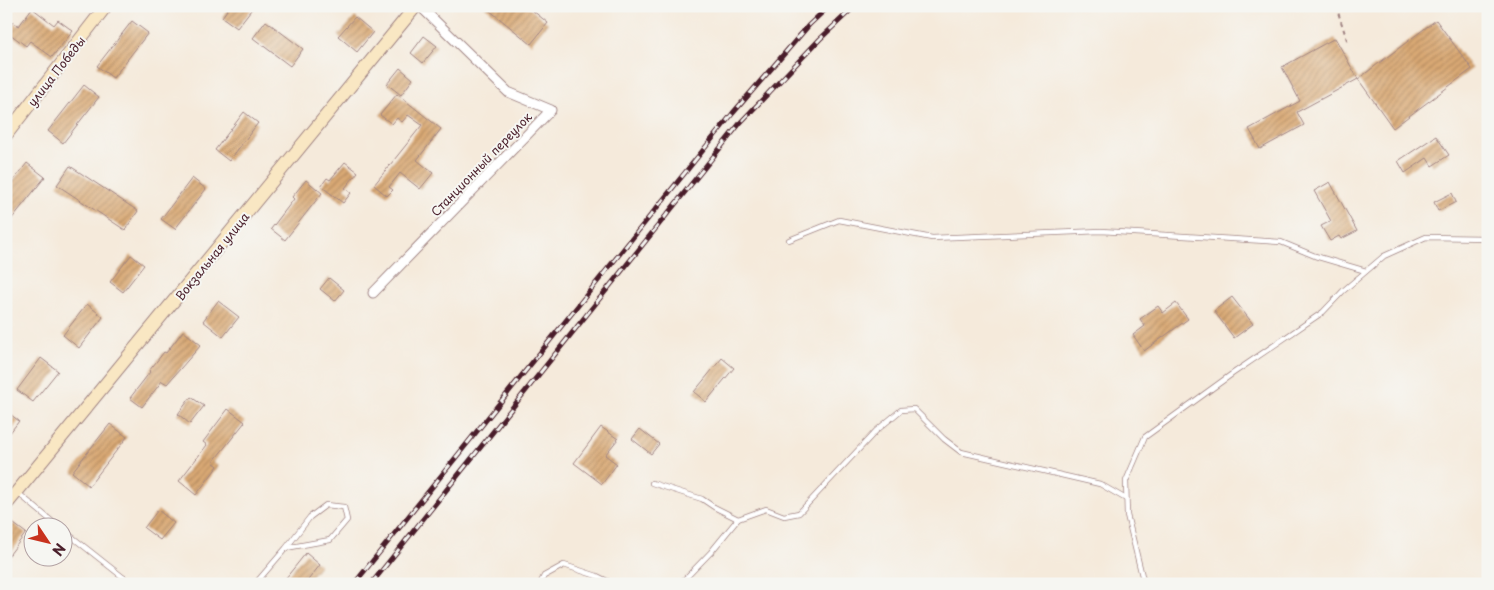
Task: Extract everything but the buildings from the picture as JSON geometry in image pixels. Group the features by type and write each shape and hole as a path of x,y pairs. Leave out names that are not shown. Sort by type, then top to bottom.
{"street":[{"name":"улица Победы","path":"7,133 106,6"},
{"name":"Станционный переулок","path":"373,293 551,110 508,92 418,6"},
{"name":"Вокзальная улица","path":"6,505 418,6"}],"lane":[{"path":"789,240 838,220 932,238 1101,231 1281,242 1314,256 1366,271"},
{"path":"1144,584 1127,515 1126,481 1146,437 1232,374 1323,312 1343,291 1384,256 1426,237 1488,238"},
{"path":"680,584 711,552 738,519 766,509 784,516 799,513 876,431 901,410 914,409 944,439 962,452 1100,484 1126,499"},
{"path":"652,483 702,499 738,519"},
{"path":"16,492 48,518"},
{"path":"255,584 310,516 326,505 344,507 347,520 330,540 286,548"},
{"path":"72,537 130,584"},
{"path":"540,584 544,576 564,566 598,576 613,584"},
{"path":"120,584 124,578"}],"path":[{"path":"1336,6 1348,43"}],"railway":[{"path":"354,584 733,113 809,25 829,6"},
{"path":"371,584 741,122 820,39 855,6"}]}
